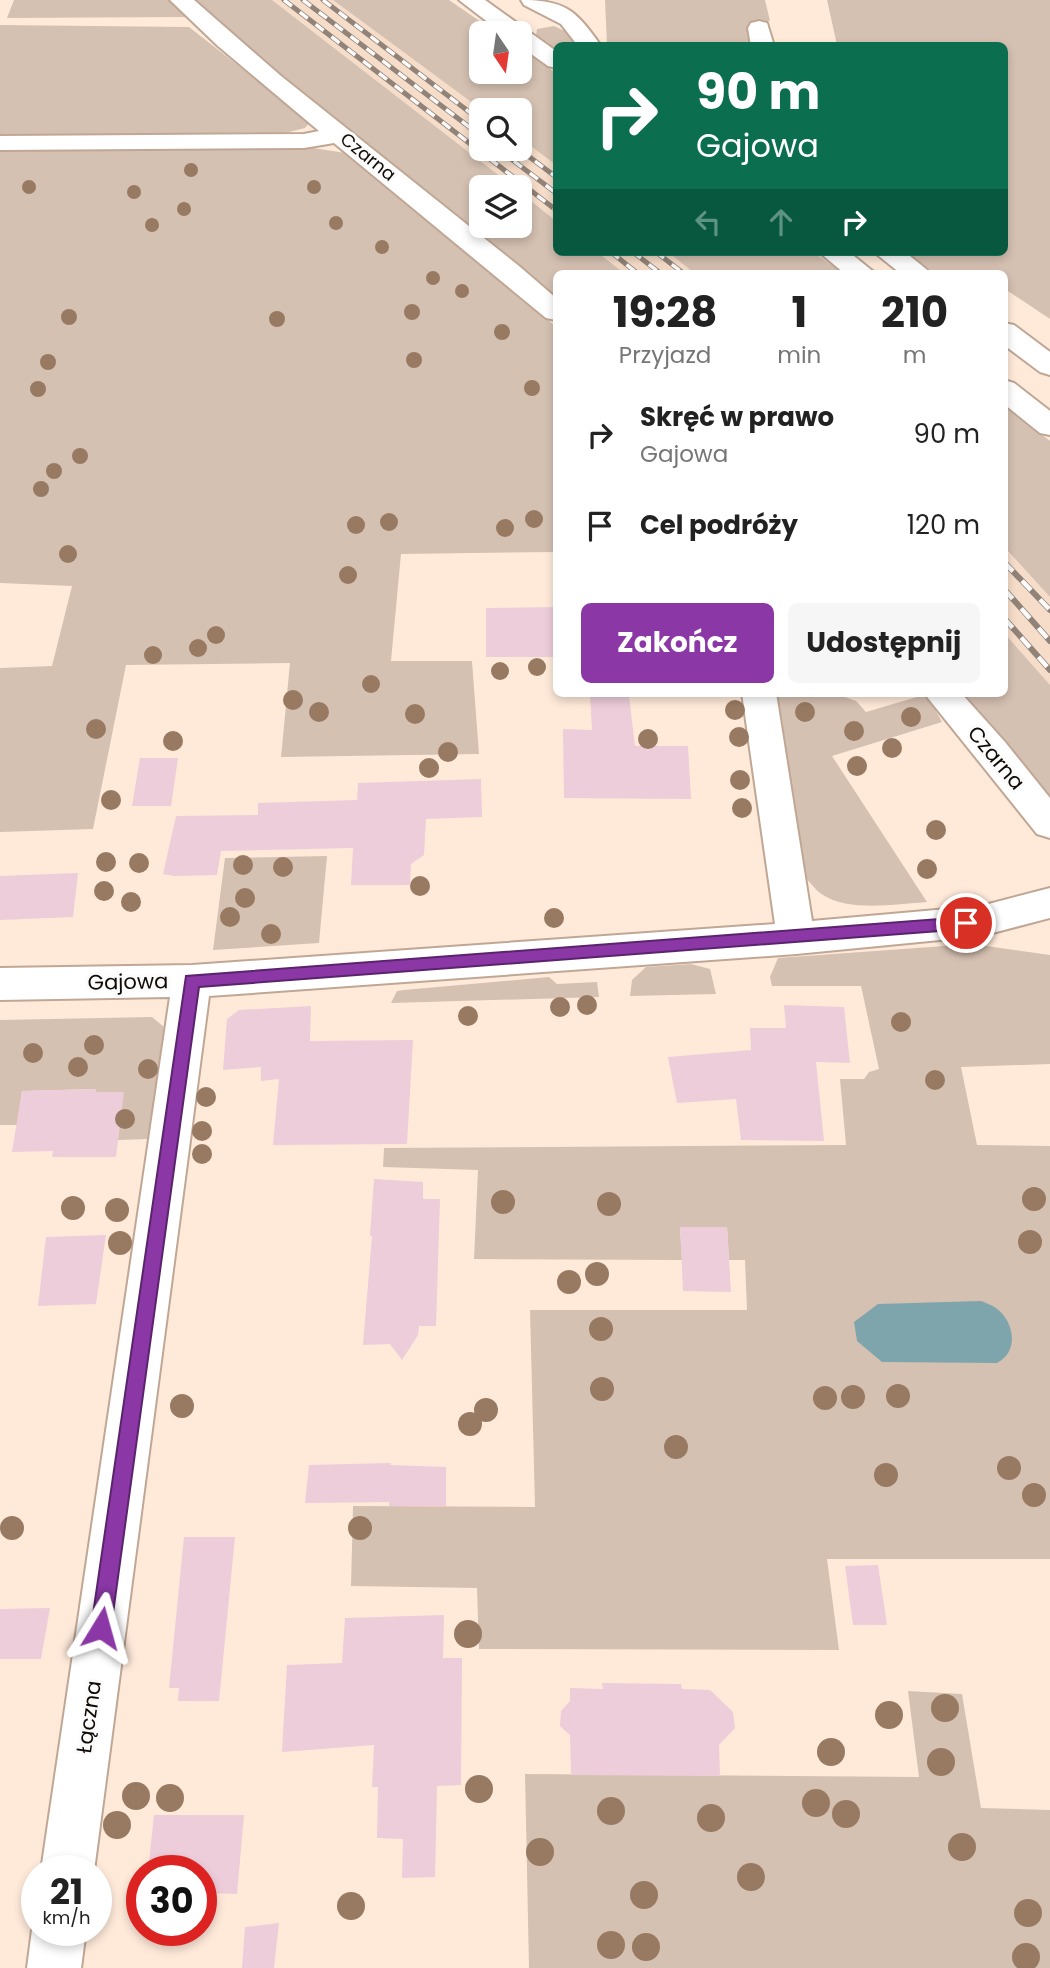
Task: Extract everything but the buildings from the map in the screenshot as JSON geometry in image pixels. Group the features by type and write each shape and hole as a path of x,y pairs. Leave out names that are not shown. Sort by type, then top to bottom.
{"street":[{"name":"Czarna","path":"181,0 341,135 502,264 553,309"},
{"path":"470,0 500,21"},
{"path":"532,0 569,19 587,42"},
{"path":"532,24 558,11"},
{"path":"532,44 553,59"},
{"path":"0,143 304,141 341,135"},
{"path":"838,256 857,270"},
{"path":"893,256 914,270"},
{"path":"1008,334 1050,366"},
{"path":"1008,370 1050,398"},
{"path":"1008,391 1050,426"},
{"path":"760,697 796,938"},
{"name":"Czarna","path":"945,697 993,751 1050,824"},
{"name":"Gajowa","path":"0,984 192,981 796,938 981,921 1050,902"},
{"name":"Łączna","path":"69,1855 192,981"},
{"path":"54,1968 57,1946"}],"shaded area":[{"path":"14,0 174,0 190,17 7,18"},
{"path":"191,0 272,0 469,152 469,161 480,161 498,175 469,175 469,225 467,223"},
{"path":"272,0 333,0 469,100 469,152"},
{"path":"333,0 449,0 480,21 469,21 469,84 532,84 532,56 553,71 553,163 532,147 532,98 469,98 469,100"},
{"path":"605,0 765,0 770,21 751,21 755,42 607,42"},
{"path":"827,0 1050,0 1050,319 1008,291 1008,270 931,270 912,256 1008,256 1008,42 836,42"},
{"path":"0,25 189,27 310,122 305,128 277,135 0,137"},
{"path":"554,26 569,33 573,42 553,42 553,48 536,36 537,29"},
{"path":"300,146 352,154 463,243 553,324 553,552 401,554 391,661 472,661 479,754 281,757 290,663 126,665 93,829 0,832 0,668 52,666 72,586 0,583 0,147"},
{"path":"532,147 553,163 553,219 532,202 532,175 498,175 480,161 532,161"},
{"path":"532,202 553,219 553,256 602,256 620,270 553,270 553,297 485,238 532,238"},
{"path":"602,256 673,256 690,270 620,270"},
{"path":"673,256 819,256 839,270 690,270"},
{"path":"1008,407 1050,441 1050,597 1008,551"},
{"path":"1008,552 1050,597 1050,685 1008,637"},
{"path":"1008,637 1050,685 1050,805 964,697 1008,697"},
{"path":"771,697 845,697 856,701 866,712 917,697 929,697 942,722 832,756 927,902 874,906 846,904 823,895 804,876"},
{"path":"327,856 319,943 213,950 225,858"},
{"path":"972,944 1050,955 1050,1064 961,1067 977,1145 1050,1146 1050,1559 827,1559 839,1650 479,1649 477,1588 351,1586 353,1506 535,1507 530,1310 747,1310 745,1260 729,1260 727,1227 680,1227 682,1260 474,1259 478,1170 383,1167 384,1148 846,1145 840,1079 864,1079 869,1072 879,1069 861,986 772,986 770,977 778,958"},
{"path":"691,964 710,969 716,994 630,996 632,980 646,967"},
{"path":"549,977 557,984 597,982 599,997 391,1003 397,991"},
{"path":"152,1017 164,1027 149,1139 118,1140 123,1092 96,1092 95,1089 22,1091 17,1125 0,1125 0,1020"},
{"path":"908,1691 962,1694 981,1808 1050,1810 1050,1968 529,1968 525,1774 919,1777"}],"water":[{"path":"981,1301 1002,1314 1010,1329 1012,1337 1009,1352 997,1363 882,1362 857,1341 854,1322 878,1304"}],"railway":[{"path":"284,0 553,208"},
{"path":"303,0 469,127"},
{"path":"323,0 469,112"},
{"path":"532,159 553,175"},
{"path":"514,161 553,191"},
{"path":"616,256 633,270"},
{"path":"638,256 656,270"},
{"path":"661,256 679,270"},
{"path":"1008,566 1050,610"},
{"path":"1008,594 1050,641"},
{"path":"1008,623 1050,670"}],"route":[{"path":"101,1628 192,981 796,938 966,923"}]}
